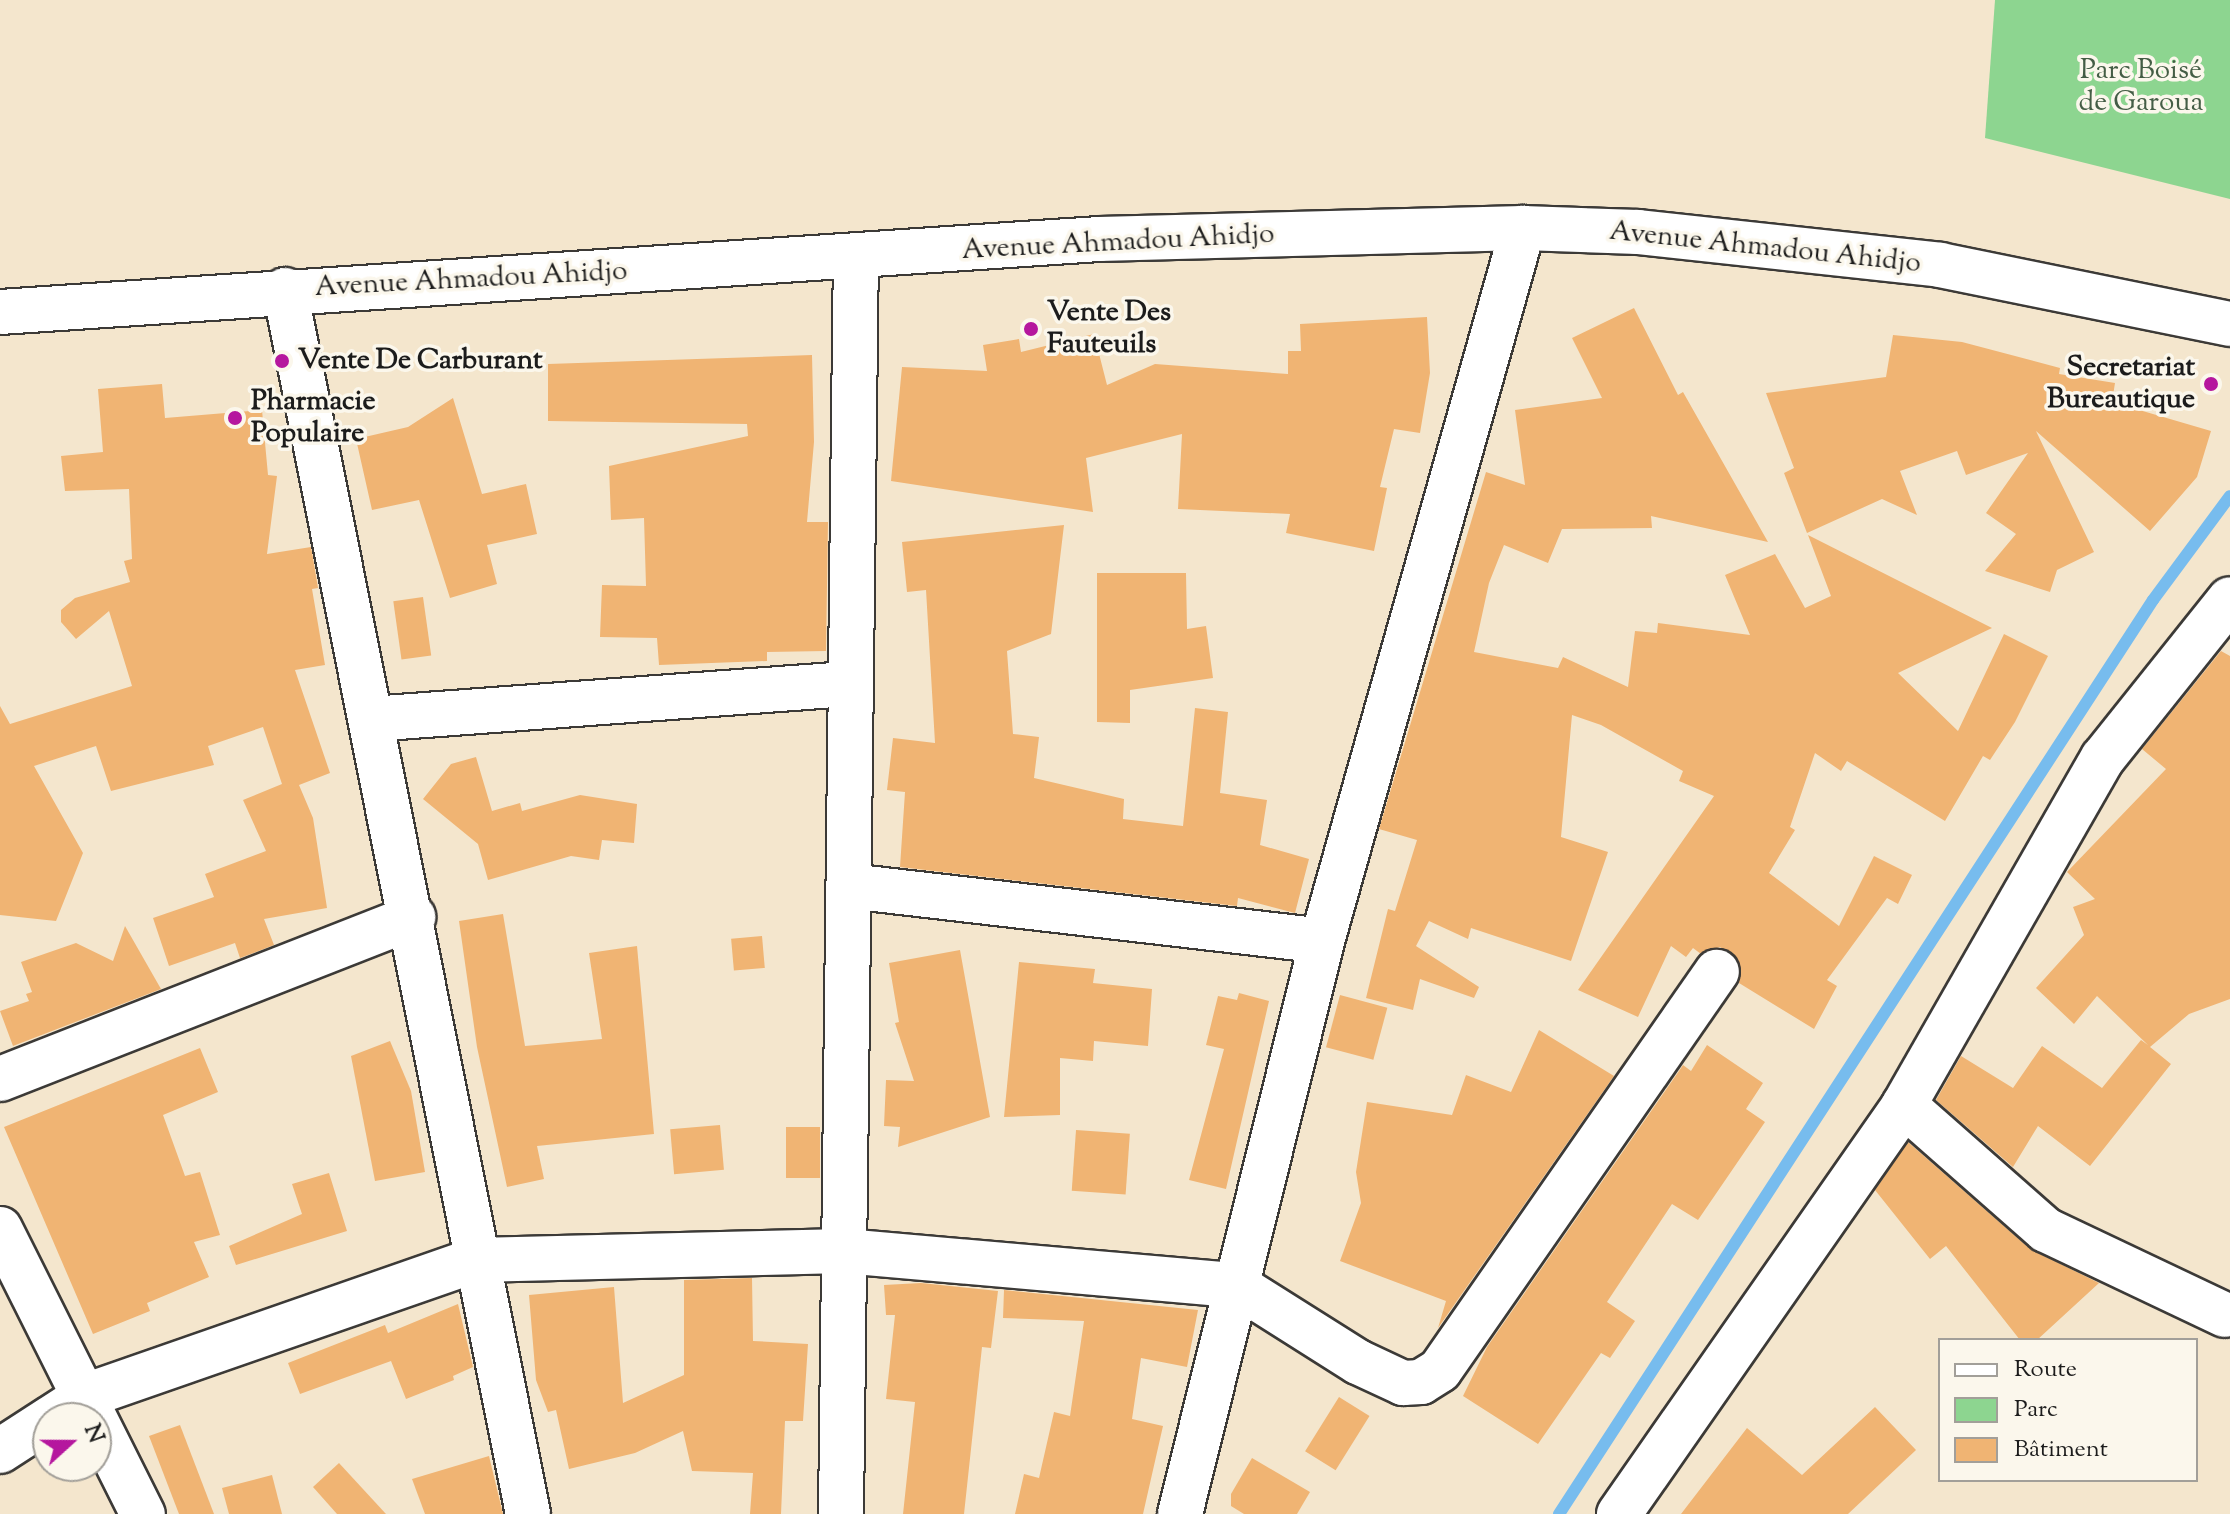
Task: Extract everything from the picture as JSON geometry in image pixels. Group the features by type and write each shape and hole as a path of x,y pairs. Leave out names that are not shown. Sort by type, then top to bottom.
{"street":[{"name":"Avenue Ahmadou Ahidjo","path":"0,312 285,290 856,258 1099,239 1523,228 1638,232 1940,265 2230,324"},
{"path":"1180,1514 1322,941 1523,228"},
{"path":"841,1514 856,258"},
{"path":"285,290 413,917 476,1260 528,1514"},
{"path":"1621,1513 1904,1105 2103,758 2230,599"},
{"path":"371,719 851,684"},
{"path":"849,886 1322,941"},
{"path":"0,1079 413,917"},
{"path":"86,1402 476,1260 844,1251 1236,1285 1358,1362 1403,1383 1421,1382 1440,1370 1717,972"},
{"path":"1904,1105 2046,1230 2225,1315"},
{"path":"0,1229 58,1402"},
{"path":"0,1451 32,1430"},
{"path":"112,1475 143,1514"}],"green space":[{"name":"Parc Boisé de Garoua","path":"1995,0 2230,0 2230,199 1985,138"}],"building":[{"path":"1634,308 1678,395 1683,392 1768,542 1651,516 1652,528 1562,529 1548,563 1504,545 1489,583 1474,652 1558,668 1563,657 1628,687 1635,631 1657,633 1658,623 1750,635 1725,575 1775,554 1805,608 1831,596 1808,535 1992,628 1898,673 1958,731 2004,634 2048,656 2015,722 1990,760 1983,756 1945,821 1847,761 1841,771 1815,753 1790,827 1795,830 1769,873 1839,926 1874,856 1912,875 1898,904 1887,898 1827,980 1837,986 1814,1029 1739,983 1739,961 1720,947 1701,954 1693,948 1686,957 1671,946 1638,1017 1578,990 1714,796 1679,781 1683,771 1601,725 1572,715 1561,837 1608,852 1571,961 1471,928 1468,939 1429,921 1416,946 1479,987 1474,998 1420,979 1413,1010 1366,998 1388,909 1395,911 1417,840 1379,829 1486,472 1525,485 1515,410 1602,398 1572,338"},
{"path":"1427,317 1430,373 1420,433 1394,429 1380,487 1387,488 1374,551 1286,533 1290,514 1178,509 1182,434 1086,458 1093,512 891,481 902,367 987,371 983,345 1019,339 1021,352 1094,334 1107,385 1155,364 1288,374 1288,351 1301,351 1300,324"},
{"path":"1893,335 1962,342 2060,368 2059,374 2115,383 2112,402 2211,431 2197,477 2150,531 2036,431 2094,552 2057,570 2050,592 1985,571 2016,534 1986,513 2028,453 1966,475 1957,451 1900,471 1917,515 1882,499 1807,533 1784,473 1794,468 1766,393 1886,377"},
{"path":"812,355 814,442 807,522 828,522 826,651 767,652 767,661 659,665 657,638 600,637 602,585 646,586 644,518 611,520 609,466 748,436 747,424 548,421 548,364"},
{"path":"162,384 165,418 262,410 268,475 277,476 267,554 311,547 318,588 312,589 325,665 295,670 330,773 299,785 313,818 327,908 264,919 274,945 240,958 235,943 169,966 153,918 214,897 205,874 266,851 243,800 282,784 263,727 208,746 214,765 111,791 96,746 34,766 83,853 56,921 0,915 0,706 10,724 132,686 109,611 76,639 61,622 61,610 75,598 130,582 124,561 132,559 129,489 65,491 61,456 103,452 98,389"},
{"path":"453,398 482,494 526,484 537,534 487,545 497,584 450,598 419,500 372,510 356,439 408,427"},
{"path":"1064,525 1051,634 1007,651 1013,734 1039,737 1034,778 1124,799 1123,819 1183,826 1195,708 1228,712 1220,793 1267,800 1260,845 1309,859 1295,913 1238,898 1237,906 900,867 905,792 887,790 893,738 935,743 926,590 907,592 902,542"},
{"path":"1097,573 1186,573 1187,629 1206,626 1213,678 1130,690 1130,723 1097,722"},
{"path":"423,597 431,655 402,660 393,601"},
{"path":"2221,651 2230,656 2230,999 2189,1014 2150,1047 2171,1064 2090,1166 2038,1126 2013,1167 1936,1100 1961,1056 2013,1088 2042,1046 2102,1088 2141,1040 2148,1045 2097,996 2074,1024 2036,988 2084,935 2073,907 2095,899 2067,872 2166,769 2142,749"},
{"path":"476,757 492,811 520,803 522,811 580,795 637,804 634,843 602,840 599,860 571,856 488,880 478,844 423,799 451,764"},
{"path":"503,914 525,1046 602,1039 589,953 637,946 654,1134 537,1146 544,1179 507,1187 477,1047 459,921"},
{"path":"125,926 161,989 13,1046 0,1011 29,1001 26,994 32,992 21,962 76,943 113,961"},
{"path":"762,936 765,968 734,971 731,939"},
{"path":"960,950 990,1117 898,1147 900,1127 884,1126 886,1080 914,1081 895,1023 899,1022 889,963"},
{"path":"1019,962 1095,969 1093,983 1152,989 1148,1046 1094,1041 1093,1061 1060,1058 1060,1115 1004,1117"},
{"path":"1239,993 1269,1001 1226,1189 1189,1180 1224,1049 1206,1045 1218,996 1237,1000"},
{"path":"1340,995 1387,1008 1373,1060 1326,1047"},
{"path":"1539,1030 1614,1076 1438,1328 1446,1301 1340,1261 1361,1203 1356,1172 1367,1102 1452,1115 1466,1075 1511,1092"},
{"path":"390,1041 411,1091 425,1172 375,1181 351,1056"},
{"path":"1707,1045 1763,1083 1746,1109 1765,1122 1698,1220 1672,1204 1607,1302 1635,1321 1610,1358 1601,1353 1538,1444 1463,1396 1487,1347 1683,1065 1691,1071"},
{"path":"200,1048 218,1092 163,1115 185,1176 200,1172 220,1235 194,1242 209,1277 147,1303 150,1311 93,1334 4,1127"},
{"path":"720,1125 724,1170 674,1174 670,1129"},
{"path":"786,1127 820,1127 820,1178 786,1178"},
{"path":"1076,1130 1130,1134 1126,1195 1072,1191"},
{"path":"1908,1142 2030,1249 2099,1283 2039,1338 2018,1338 1946,1246 1930,1259 1875,1190"},
{"path":"329,1173 347,1231 236,1265 229,1246 302,1214 292,1184"},
{"path":"752,1278 753,1341 808,1344 803,1421 785,1421 781,1514 750,1514 753,1473 692,1471 683,1431 635,1453 569,1469 556,1410 548,1412 536,1380 529,1295 614,1287 623,1403 684,1375 684,1280"},
{"path":"921,1283 998,1291 991,1348 982,1347 964,1514 903,1514 915,1402 886,1399 895,1315 886,1315 884,1285"},
{"path":"1004,1290 1198,1310 1187,1367 1141,1358 1132,1419 1163,1426 1143,1514 1015,1514 1024,1474 1039,1478 1054,1412 1070,1416 1084,1321 1003,1318"},
{"path":"458,1304 473,1367 453,1376 454,1380 406,1399 391,1361 300,1394 288,1363 385,1325 388,1333"},
{"path":"1339,1397 1370,1416 1336,1470 1305,1451"},
{"path":"1875,1407 1916,1450 1848,1514 1681,1514 1747,1428 1802,1475"},
{"path":"180,1425 214,1514 179,1514 149,1436"},
{"path":"489,1456 503,1514 425,1514 412,1479"},
{"path":"1252,1458 1310,1492 1297,1514 1244,1514 1231,1506 1231,1494"},
{"path":"339,1463 386,1514 337,1514 313,1487"},
{"path":"272,1475 282,1514 229,1514 222,1488"}],"waterway":[{"path":"1559,1514 2153,600 2230,496"}],"place":[{"name":"Vente Des Fauteuils","path":"1031,329"},
{"name":"Vente De Carburant","path":"282,361"},
{"name":"Secretariat Bureautique","path":"2211,384"},
{"name":"Pharmacie Populaire","path":"235,418"}]}
